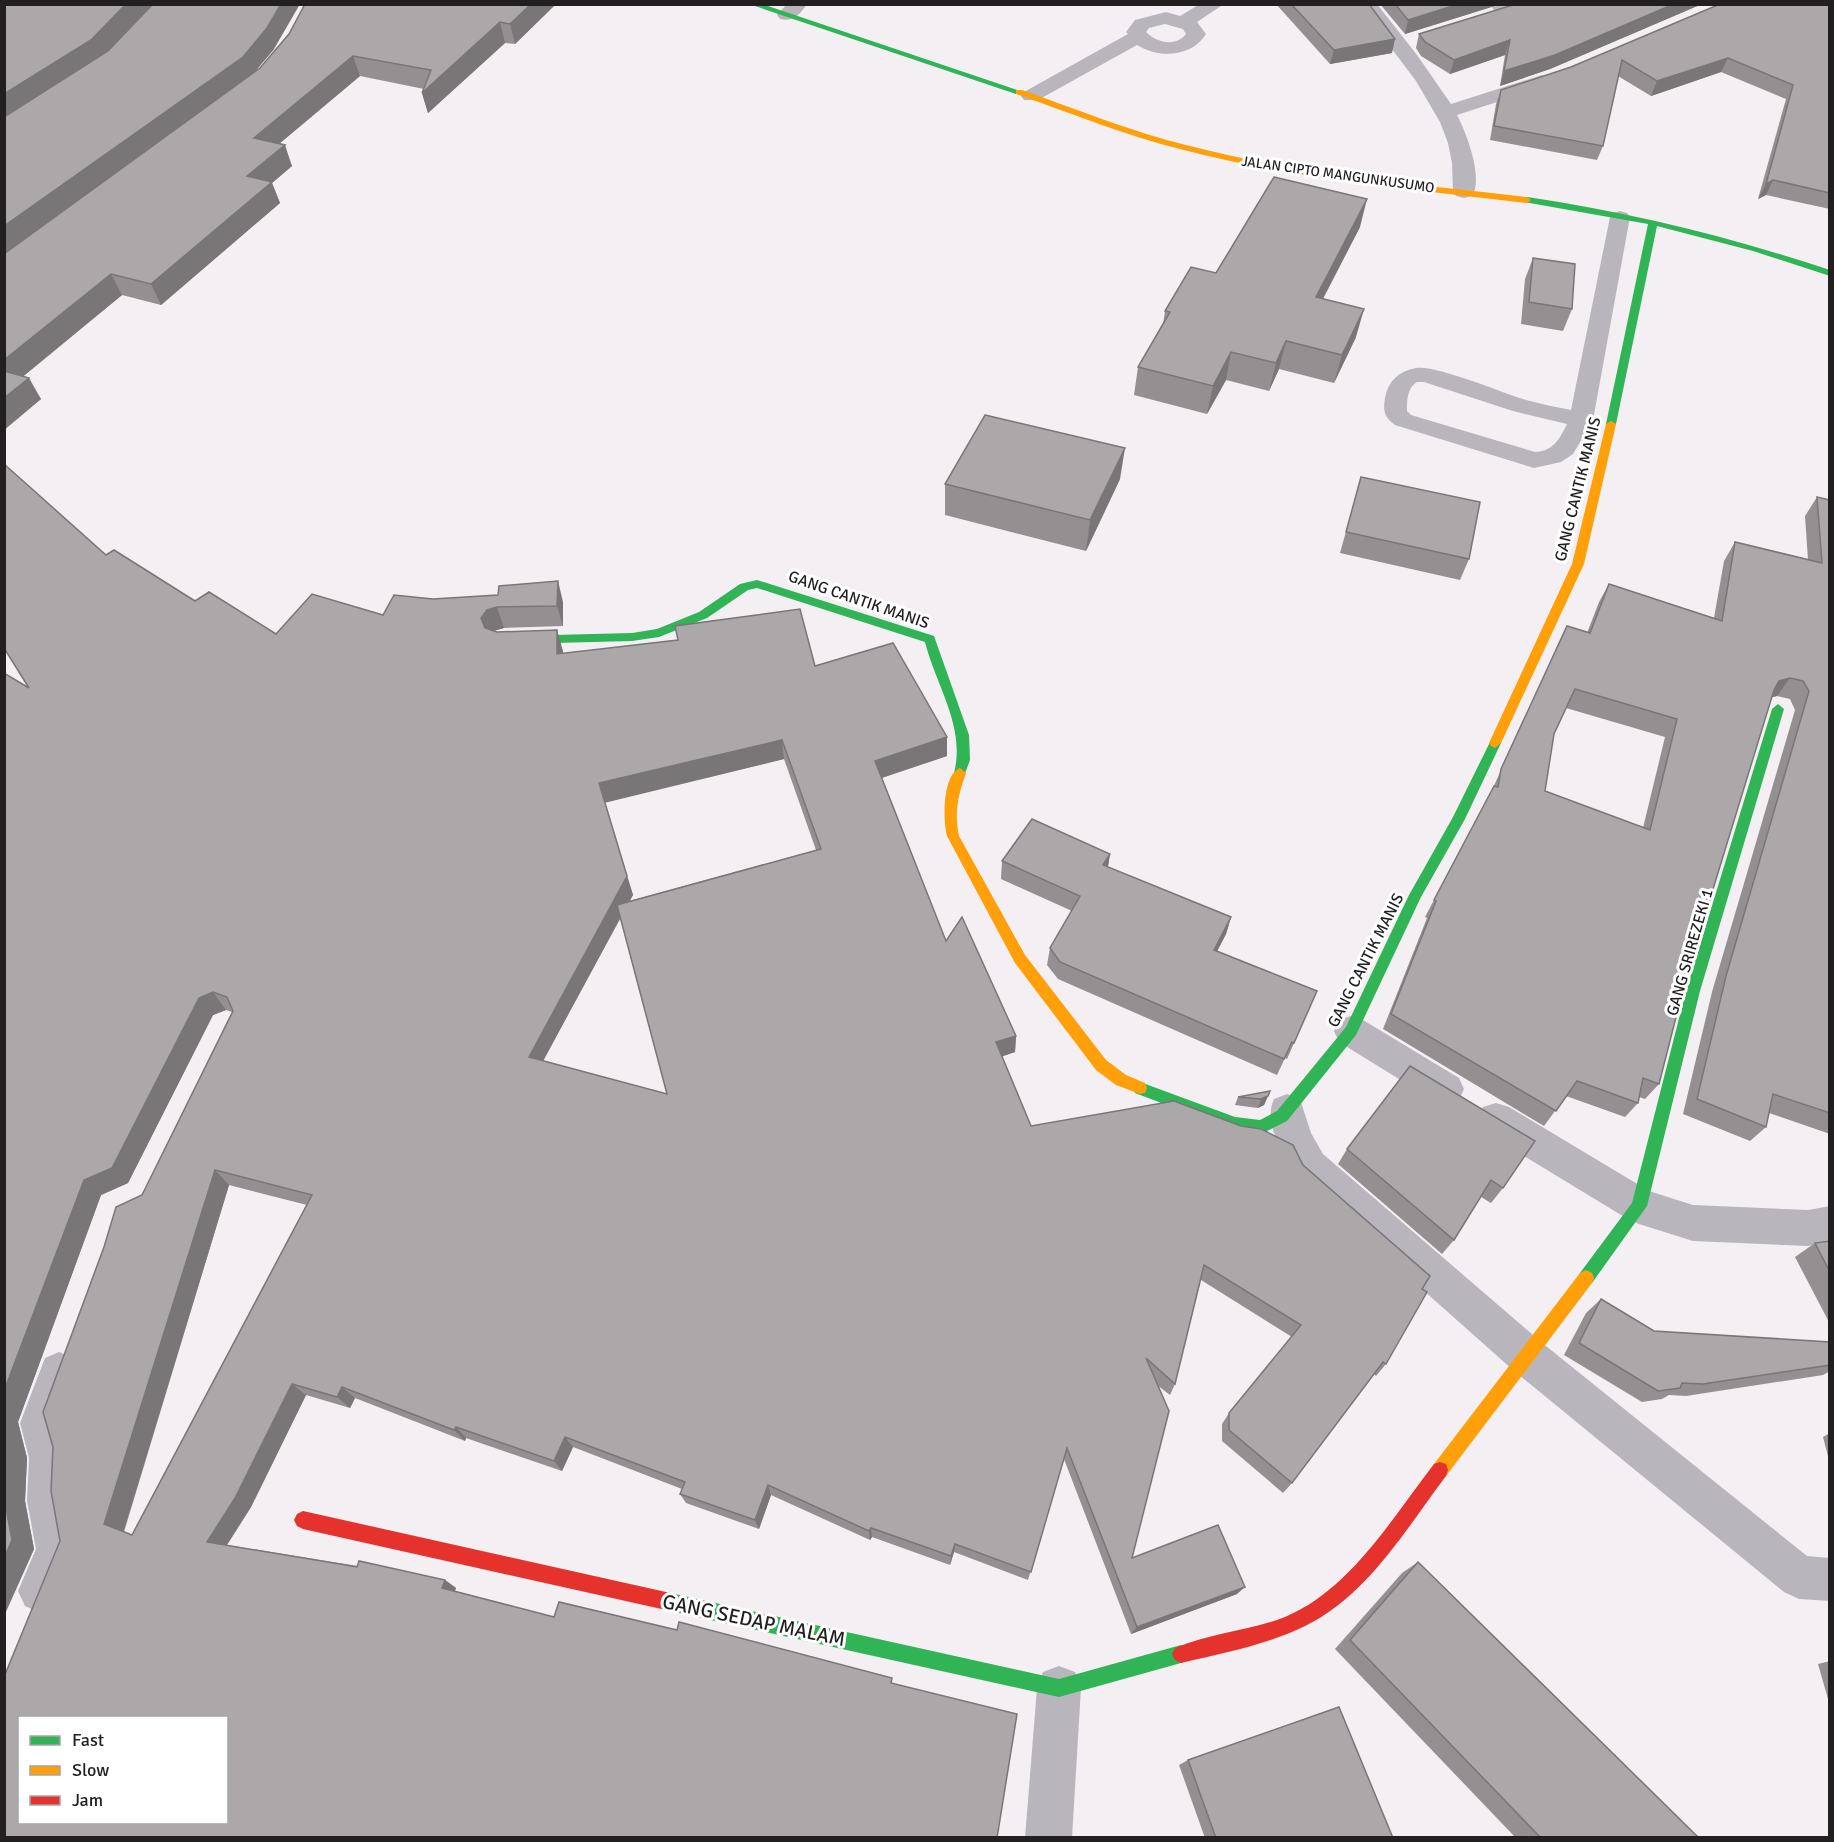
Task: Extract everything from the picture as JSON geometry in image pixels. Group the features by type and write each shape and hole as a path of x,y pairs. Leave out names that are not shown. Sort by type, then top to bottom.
{"street":[{"name":"JALAN CIPTO MANGUNKUSUMO","path":"753,4 792,10 1131,132 1205,153 1348,178 1464,191 1653,223 1727,240 1830,273"},
{"path":"1183,22 1215,4"},
{"path":"1367,4 1447,112 1463,161 1464,191"},
{"path":"1166,18 1183,22 1195,29 1197,34 1192,42 1176,47 1157,46 1138,36 1138,27 1148,20 1166,18"},
{"path":"1031,96 1138,36"},
{"path":"1399,45 1420,38"},
{"path":"1121,68 1157,46"},
{"path":"1447,112 1558,75"},
{"path":"1056,106 1075,95"},
{"name":"GANG CANTIK MANIS","path":"504,640 632,637 659,633 703,615 744,587 757,584 930,639 940,674 964,733 964,763 951,797 948,818 953,836 1020,959 1101,1065 1121,1080 1235,1124 1261,1127 1282,1116 1351,1031 1416,895 1460,819 1578,564 1591,516 1653,223"},
{"name":"GANG SRIREZEKI 1","path":"1639,1206 1693,991 1778,709"},
{"path":"1351,1031 1639,1206 1702,1224 1808,1228 1830,1224"},
{"path":"1287,1110 1294,1137 1310,1166 1527,1356 1799,1577 1830,1580"},
{"path":"1048,1838 1059,1688 1273,1629 1298,1620 1338,1594 1375,1553 1639,1206"},
{"path":"27,1624 57,1549 48,1501 50,1458 40,1424 72,1336"},
{"name":"GANG SEDAP MALAM","path":"303,1521 1059,1688"}],"lane":[{"path":"1581,420 1521,406 1426,375 1415,374 1405,378 1400,386 1395,407 1395,414 1403,420 1534,460 1549,460 1566,450 1581,420 1620,217"}],"building":[{"path":"4,4 126,4 91,40 4,94"},
{"path":"153,4 281,4 267,28 243,57 4,226 4,117 108,51"},
{"path":"305,4 531,4 510,24 500,22 422,93 431,70 353,56 254,138 285,145 247,176 272,182 151,284 111,274 4,360 4,254 260,68 289,34"},
{"path":"1291,4 1369,4 1395,39 1334,50"},
{"path":"1395,4 1459,4 1408,20"},
{"path":"1516,4 1674,4 1555,55 1504,71 1510,40 1454,60 1425,42 1419,34"},
{"path":"1720,4 1830,4 1830,193 1773,180 1766,184 1793,85 1728,58 1657,81 1622,60 1603,146 1494,126 1501,90 1571,67"},
{"path":"1274,177 1367,199 1316,297 1364,309 1342,355 1286,341 1276,363 1231,352 1213,386 1138,367 1170,312 1165,311 1191,267 1216,273"},
{"path":"1533,258 1575,264 1572,309 1529,302"},
{"path":"4,371 29,378 4,398"},
{"path":"985,415 1125,448 1090,520 945,484"},
{"path":"4,464 106,555 114,550 195,601 209,592 276,634 312,594 383,615 394,595 433,599 498,595 499,586 558,581 557,606 497,607 487,610 481,618 485,628 497,632 557,630 557,654 678,640 675,626 800,609 815,666 893,643 947,737 875,761 946,941 962,917 1016,1036 996,1042 1031,1126 1174,1101 1241,1126 1261,1129 1293,1145 1303,1165 1430,1276 1422,1289 1427,1292 1386,1364 1383,1362 1292,1483 1229,1430 1229,1413 1301,1325 1204,1265 1175,1384 1146,1358 1169,1411 1132,1558 1218,1525 1245,1587 1137,1627 1067,1448 1031,1572 955,1544 951,1556 871,1528 869,1531 768,1485 755,1520 680,1494 685,1482 565,1437 554,1461 456,1427 454,1430 342,1387 337,1397 292,1384 235,1498 207,1542 357,1567 359,1561 445,1580 442,1588 554,1617 559,1602 677,1630 679,1622 892,1678 891,1683 1017,1714 997,1838 4,1838 4,1677 60,1541 51,1491 53,1447 43,1412 104,1247 116,1207 142,1195 233,1011 227,997 213,992 199,998 112,1168 84,1180 4,1391 4,673 29,688 4,648","holes":["782,740 821,849 617,905 667,1094 529,1057 627,876 599,783","215,1170 312,1195 132,1535 104,1524"]},
{"path":"1361,477 1480,502 1469,559 1346,532"},
{"path":"1817,497 1830,500 1830,1113 1773,1094 1766,1127 1697,1099 1726,976 1809,691 1803,681 1790,678 1779,681 1774,690 1687,974 1659,1084 1643,1078 1638,1103 1577,1081 1556,1111 1391,1014 1436,901 1434,900 1494,786 1498,787 1501,769 1567,626 1590,633 1609,584 1722,621 1735,542 1822,563","holes":["1575,689 1677,719 1650,830 1545,791 1554,734"]},
{"path":"1032,819 1110,854 1103,865 1231,917 1214,950 1317,991 1294,1043 1292,1042 1284,1059 1060,962 1050,948 1080,896 1002,861"},
{"path":"1410,1066 1535,1141 1503,1188 1491,1180 1454,1240 1347,1149"},
{"path":"1270,1091 1268,1096 1261,1099 1238,1097"},
{"path":"1830,1241 1830,1272 1815,1243"},
{"path":"1601,1299 1654,1331 1830,1342 1830,1365 1703,1384 1682,1383 1680,1388 1658,1391 1579,1343"},
{"path":"4,1442 6,1448 4,1473"},
{"path":"4,1497 12,1540 4,1558"},
{"path":"1418,1562 1699,1838 1541,1838 1350,1640"},
{"path":"1339,1707 1393,1838 1216,1838 1188,1760"}],"traffic: fast":[{"path":"753,4 1019,92"},
{"path":"1527,200 1604,212 1718,238 1830,273"},
{"path":"1611,424 1653,223"},
{"path":"515,640 632,637 659,633 703,615 744,587 757,584 930,639 940,675 963,735 963,760 960,773"},
{"path":"1586,1278 1639,1206 1693,991 1778,709"},
{"path":"1140,1088 1235,1124 1261,1127 1282,1116 1351,1031 1416,895 1459,819 1495,743"},
{"path":"666,1601 1059,1688 1181,1654"}],"traffic: slow":[{"path":"1019,92 1135,133 1206,153 1326,175 1527,200"},
{"path":"1495,743 1578,564 1611,424"},
{"path":"960,773 950,804 953,836 1020,959 1101,1065 1121,1080 1140,1088"},
{"path":"1440,1470 1586,1278"}],"traffic: jam":[{"path":"1181,1654 1271,1631 1321,1607 1359,1573 1377,1553 1440,1470"},
{"path":"303,1520 666,1601"}]}
